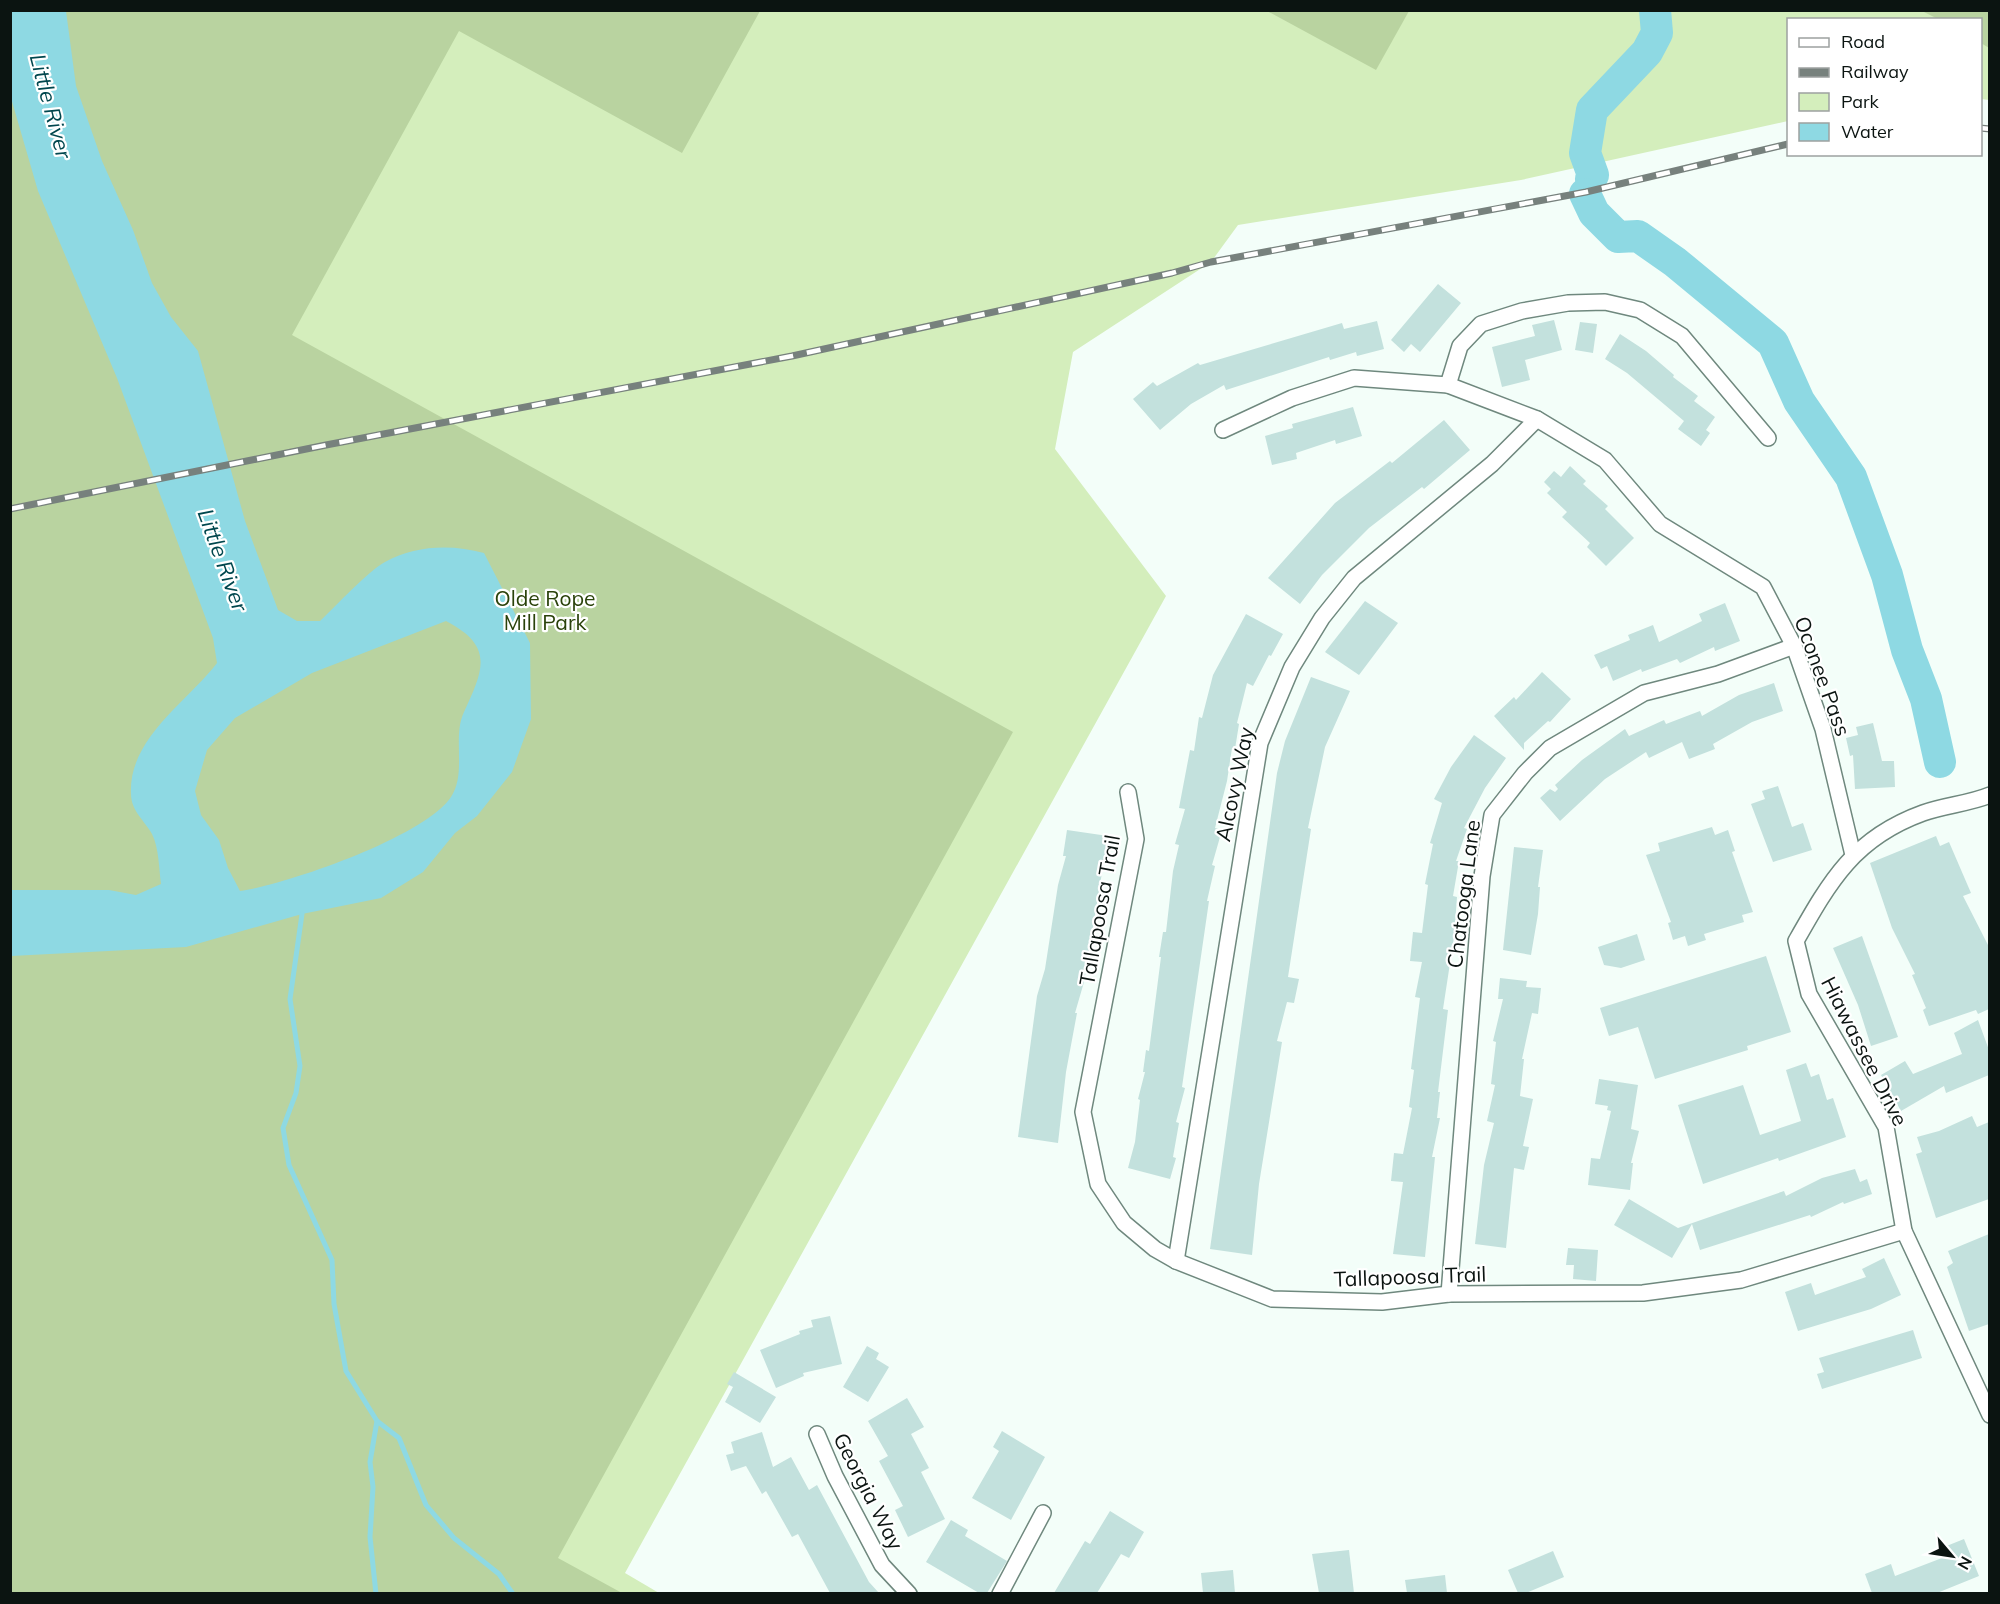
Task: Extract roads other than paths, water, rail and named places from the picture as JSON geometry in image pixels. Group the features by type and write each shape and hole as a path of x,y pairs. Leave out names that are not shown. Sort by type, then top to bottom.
{"street":[{"path":"1448,385 1460,346 1481,324 1522,311 1568,303 1605,302 1640,310 1682,336 1768,438"},
{"name":"Oconee Pass","path":"1223,430 1292,398 1354,378 1448,385 1537,419 1605,460 1660,524 1763,587 1794,646 1823,729 1853,855"},
{"name":"Alcovy Way","path":"1176,1261 1260,743 1292,667 1322,618 1354,578 1492,464 1537,419"},
{"name":"Chatooga Lane","path":"1449,1294 1482,876 1492,815 1525,773 1550,748 1592,722 1644,693 1718,674 1794,646"},
{"name":"Tallapoosa Trail","path":"1128,792 1136,839 1083,1112 1098,1184 1124,1223 1155,1249 1176,1261 1272,1299 1382,1302 1449,1294 1643,1293 1741,1280 1904,1231"},
{"name":"Hiawassee Drive","path":"1989,795 1969,804 1924,813 1881,831 1853,855 1829,887 1796,941 1809,994 1886,1127 1904,1231 1989,1415"},
{"name":"Georgia Way","path":"817,1434 835,1476 882,1565 909,1593"},
{"path":"1000,1593 1043,1512"}],"water":[{"name":"Little River","path":"11,10 66,11 76,86 102,161 133,230 152,283 171,317 198,351 245,521 278,610 297,621 320,621 361,581 385,562 421,549 459,548 484,553 530,643 531,719 512,772 477,816 455,833 423,872 381,898 302,914 186,947 11,956 11,890 109,890 136,895 161,884 154,840 133,806 131,794 133,774 139,756 149,739 217,663 213,638 117,378 38,191 11,98","holes":["446,621 461,630 478,649 480,671 461,722 458,777 451,797 436,812 413,828 385,842 321,869 262,887 240,891 228,868 219,840 201,815 195,791 207,750 235,718 312,673"]}],"waterway":[{"path":"1591,179 1593,175 1585,153 1592,110 1647,52 1657,33 1655,10"},
{"path":"1585,194 1594,213 1618,237 1638,236 1675,262 1773,343 1799,401 1851,477 1887,575 1907,650 1926,699 1940,762"},
{"path":"302,914 290,999 300,1066 296,1093 283,1128 289,1165 332,1260 334,1304 346,1371 377,1421 399,1438 426,1505 454,1538 499,1574 513,1594"},
{"path":"376,1594 370,1537 373,1487 370,1462 377,1421"}],"railway":[{"path":"1982,128 1990,129"},
{"path":"10,509 326,445 792,356 1172,273 1211,262 1586,192 1787,144"}],"park label":[{"name":"Olde Rope Mill Park","path":"545,610"}]}
